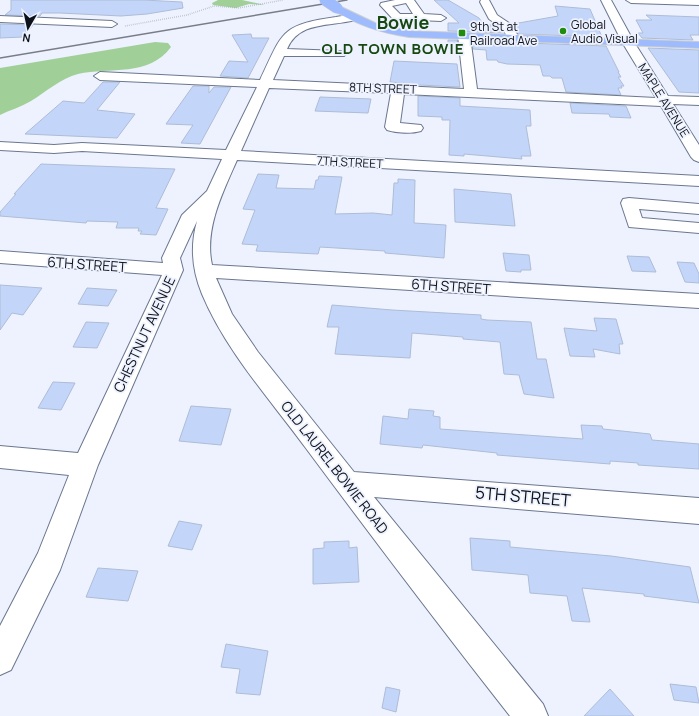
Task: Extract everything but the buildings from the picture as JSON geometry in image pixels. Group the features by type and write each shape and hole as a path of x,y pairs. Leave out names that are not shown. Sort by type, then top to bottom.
{"main road":[{"path":"325,0 351,18 389,31 464,36 699,45"}],"street":[{"path":"496,0 483,1 493,17 508,27 513,38"},
{"name":"MAPLE AVENUE","path":"606,0 628,42 699,157"},
{"path":"631,0 699,2"},
{"path":"430,6 441,18 449,35"},
{"name":"CHESTNUT AVENUE","path":"0,659 50,560 85,465 174,270 171,258 191,215 214,194 286,38 292,31 300,27 351,18"},
{"path":"421,18 441,18"},
{"path":"0,19 112,24"},
{"path":"464,36 470,92"},
{"path":"286,38 306,38 301,52"},
{"path":"279,52 340,54"},
{"name":"8TH STREET","path":"100,76 664,101 699,101"},
{"path":"398,89 392,127 416,128"},
{"name":"7TH STREET","path":"0,146 54,149 82,147 699,182"},
{"name":"OLD LAUREL BOWIE ROAD","path":"214,194 203,231 202,251 204,271 218,305 239,341 346,483 531,716"},
{"path":"699,209 629,204 635,223 699,228"},
{"name":"6TH STREET","path":"0,257 174,270"},
{"name":"6TH STREET","path":"204,271 699,301"},
{"path":"0,457 85,465"},
{"name":"5TH STREET","path":"346,483 699,511"}],"path":[{"path":"112,24 116,27 121,27 187,15 209,7 239,8 283,0"}],"green space":[{"path":"218,0 242,0 265,5 249,4 236,8 213,5 212,3"},
{"path":"155,42 168,43 171,47 152,63 128,69 90,72 72,76 27,103 0,115 0,68"}],"railway":[{"path":"0,58 347,0"}],"place":[{"name":"Global Audio Visual","path":"563,31"},
{"name":"9th St at Railroad Ave","path":"462,33"}],"district":[{"name":"Bowie","path":"403,22"},
{"name":"OLD TOWN BOWIE","path":"393,48"}]}
